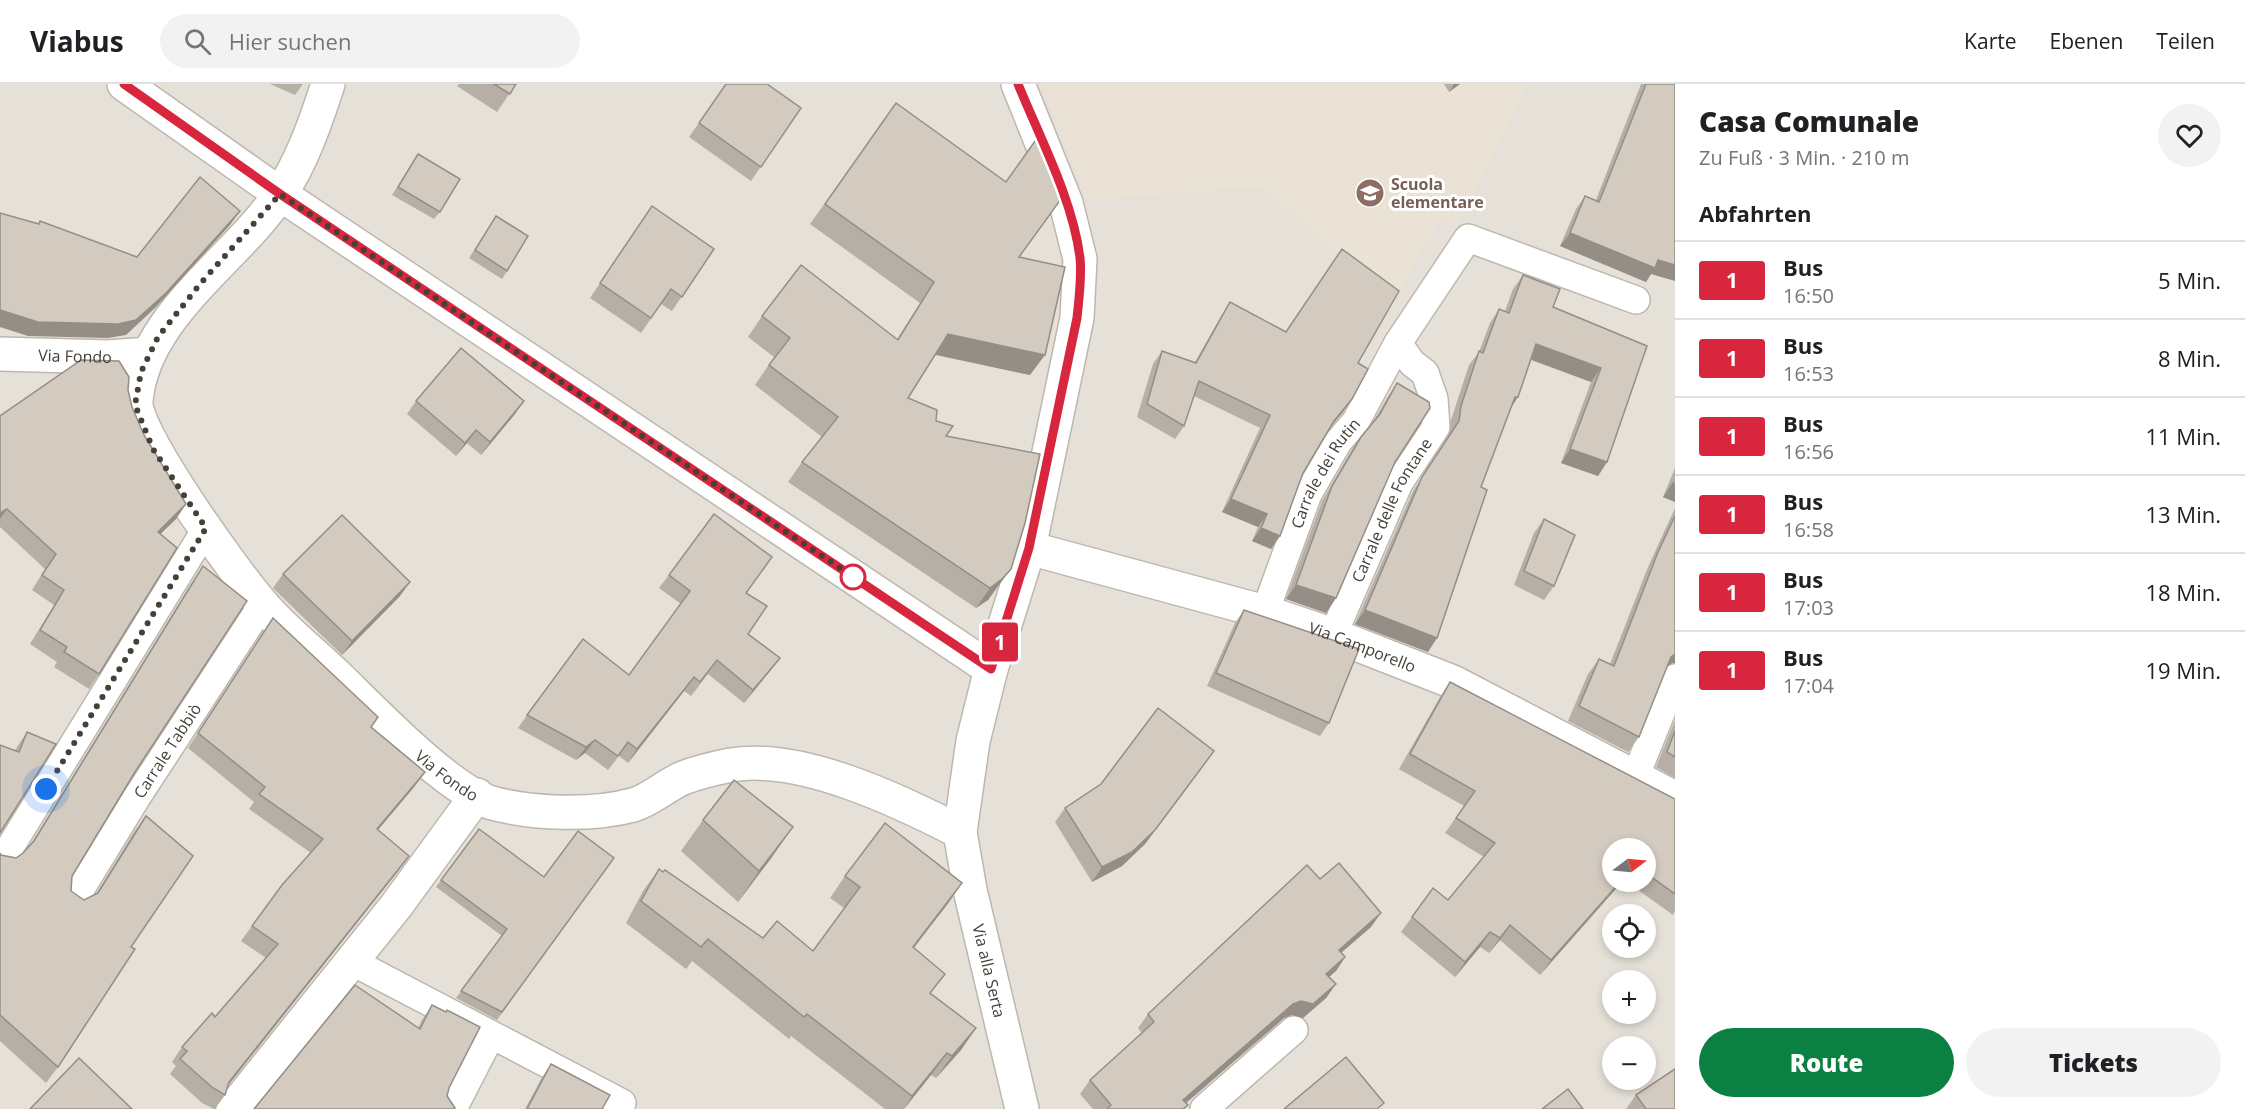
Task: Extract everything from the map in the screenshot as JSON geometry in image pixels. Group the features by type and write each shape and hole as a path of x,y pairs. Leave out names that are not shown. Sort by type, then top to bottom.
{"street":[{"path":"124,84 280,194 991,669"},
{"name":"Via Fondo","path":"328,84 316,122 280,194 200,284 158,337 141,372 135,405 153,449 206,528 262,605 448,778 489,802 553,812 588,810 635,804 683,778 734,765 783,766 827,774 960,832"},
{"name":"Via alla Serta","path":"1018,84 1066,203 1080,259 1077,318 1029,548 991,669 973,741 960,832 970,890 1022,1109"},
{"name":"Via Fondo","path":"0,354 108,357 149,354"},
{"name":"Via Camporello","path":"1029,548 1265,612 1333,635 1453,682 1636,775 1675,798"},
{"path":"233,1109 351,961 477,795"}],"lane":[{"path":"1398,343 1468,238 1636,300"},
{"name":"Carrale dei Rutin","path":"1265,612 1308,494 1338,442 1356,421 1398,343"},
{"name":"Carrale delle Fontane","path":"1333,635 1399,483 1436,427 1434,399 1425,373 1412,363 1398,343"},
{"path":"0,859 9,849 206,528"},
{"name":"Carrale Tabbiò","path":"74,900 137,797 262,605"},
{"path":"1636,775 1675,678"},
{"path":"351,961 622,1103"},
{"path":"1204,1109 1294,1030"},
{"path":"453,1109 491,1035"}],"shaded area":[{"path":"0,84 1675,84 1675,1109 0,1109"},
{"name":"Scuola elementare","path":"1042,84 1527,84 1456,228 1440,219 1395,299 1259,186 1088,200"}],"building":[{"path":"494,84 516,84 510,94"},
{"path":"726,84 767,84 801,108 761,167 699,123"},
{"path":"1646,84 1675,84 1675,265 1658,260 1655,268 1570,233 1585,196 1599,202"},
{"path":"896,103 1006,182 1040,134 1064,195 1019,257 1065,267 1045,355 948,334 908,398 937,410 936,421 953,426 946,436 1040,454 1025,523 1011,569 990,588 802,462 838,417 769,365 790,338 762,316 801,265 898,340 934,282 825,204"},
{"path":"418,154 460,179 440,212 398,187"},
{"path":"200,177 240,211 166,293 136,320 118,324 38,322 0,310 0,213 39,224 40,221 137,257"},
{"path":"652,206 714,249 682,297 671,289 651,318 600,283"},
{"path":"496,216 528,236 507,271 475,250"},
{"path":"1342,249 1399,291 1358,363 1368,369 1352,399 1334,421 1303,473 1280,536 1261,528 1267,514 1231,499 1270,415 1199,381 1184,426 1147,404 1162,351 1196,363 1230,302 1286,332"},
{"path":"1523,275 1560,289 1553,307 1647,346 1607,462 1570,449 1601,368 1536,344 1518,397 1515,397 1481,487 1487,490 1437,638 1365,610 1422,477 1459,421 1461,406 1479,351 1483,353 1499,309 1509,313"},
{"path":"461,348 524,401 490,442 476,430 465,443 416,401"},
{"path":"81,360 119,361 129,377 128,390 132,407 144,435 186,504 158,532 177,548 99,674 64,652 67,647 40,630 64,590 42,575 56,554 7,509 0,513 0,416"},
{"path":"1397,383 1429,402 1430,408 1395,462 1336,598 1296,585 1332,486 1361,437 1380,414"},
{"path":"714,514 772,557 746,593 767,606 748,634 780,658 753,690 717,660 700,682 694,677 637,749 628,742 618,756 595,740 586,747 527,715 583,639 629,675 690,591 669,575"},
{"path":"342,515 410,582 352,641 283,574"},
{"path":"1675,516 1675,654 1671,657 1639,737 1579,706 1599,659 1614,666 1658,552"},
{"path":"1544,519 1575,535 1554,586 1524,571"},
{"path":"203,566 247,601 135,772 72,876 71,891 84,900 98,893 146,816 193,856 131,947 135,949 58,1067 0,1015 0,853 16,858 34,841"},
{"path":"1244,610 1359,649 1329,723 1216,673"},
{"path":"273,618 378,717 371,727 425,772 377,829 409,856 229,1082 225,1095 213,1088 180,1059 187,1051 182,1047 212,1013 215,1017 278,944 252,926 282,885 323,839 259,794 265,787 198,733"},
{"path":"1450,682 1675,799 1675,894 1656,880 1656,838 1602,838 1602,892 1611,892 1551,960 1510,925 1500,938 1490,932 1465,962 1412,917 1433,888 1448,900 1495,843 1456,818 1475,791 1410,754"},
{"path":"1158,708 1214,751 1155,830 1132,852 1102,867 1065,808 1101,784"},
{"path":"1675,731 1675,757 1667,752"},
{"path":"27,732 56,744 0,833 0,745 19,752"},
{"path":"734,780 793,827 759,871 703,820"},
{"path":"885,823 962,883 913,947 945,974 930,993 976,1028 952,1056 947,1053 912,1096 807,1014 804,1017 708,939 701,947 641,901 659,869 663,872 665,870 763,938 777,921 813,951 860,887 845,876"},
{"path":"479,829 544,877 578,831 614,858 502,1012 461,991 507,929 441,880"},
{"path":"1339,863 1381,913 1339,950 1345,957 1326,974 1336,984 1313,1004 1301,1001 1293,1004 1183,1100 1188,1105 1183,1109 1107,1109 1111,1105 1090,1080 1154,1022 1148,1014 1307,865 1320,879"},
{"path":"355,985 420,1029 432,1005 480,1027 449,1088 447,1096 455,1108 254,1109"},
{"path":"1346,1057 1384,1103 1377,1109 1284,1109"},
{"path":"79,1058 132,1109 30,1109"},
{"path":"551,1064 610,1095 602,1109 527,1109"},
{"path":"1675,1069 1675,1109 1646,1109 1636,1095 1644,1090 1656,1090 1656,1082"},
{"path":"1568,1089 1583,1109 1542,1109"}],"bus line":[{"name":"1","path":"124,84 280,194 991,669 1029,548 1077,318 1080,291 1080,259 1066,203 1018,84"}],"place":[{"name":"Scuola elementare","path":"1370,193"}],"route":[{"path":"46,789 206,528 153,449 135,405 141,372 158,337 200,284 280,194 858,580 853,577"}]}
